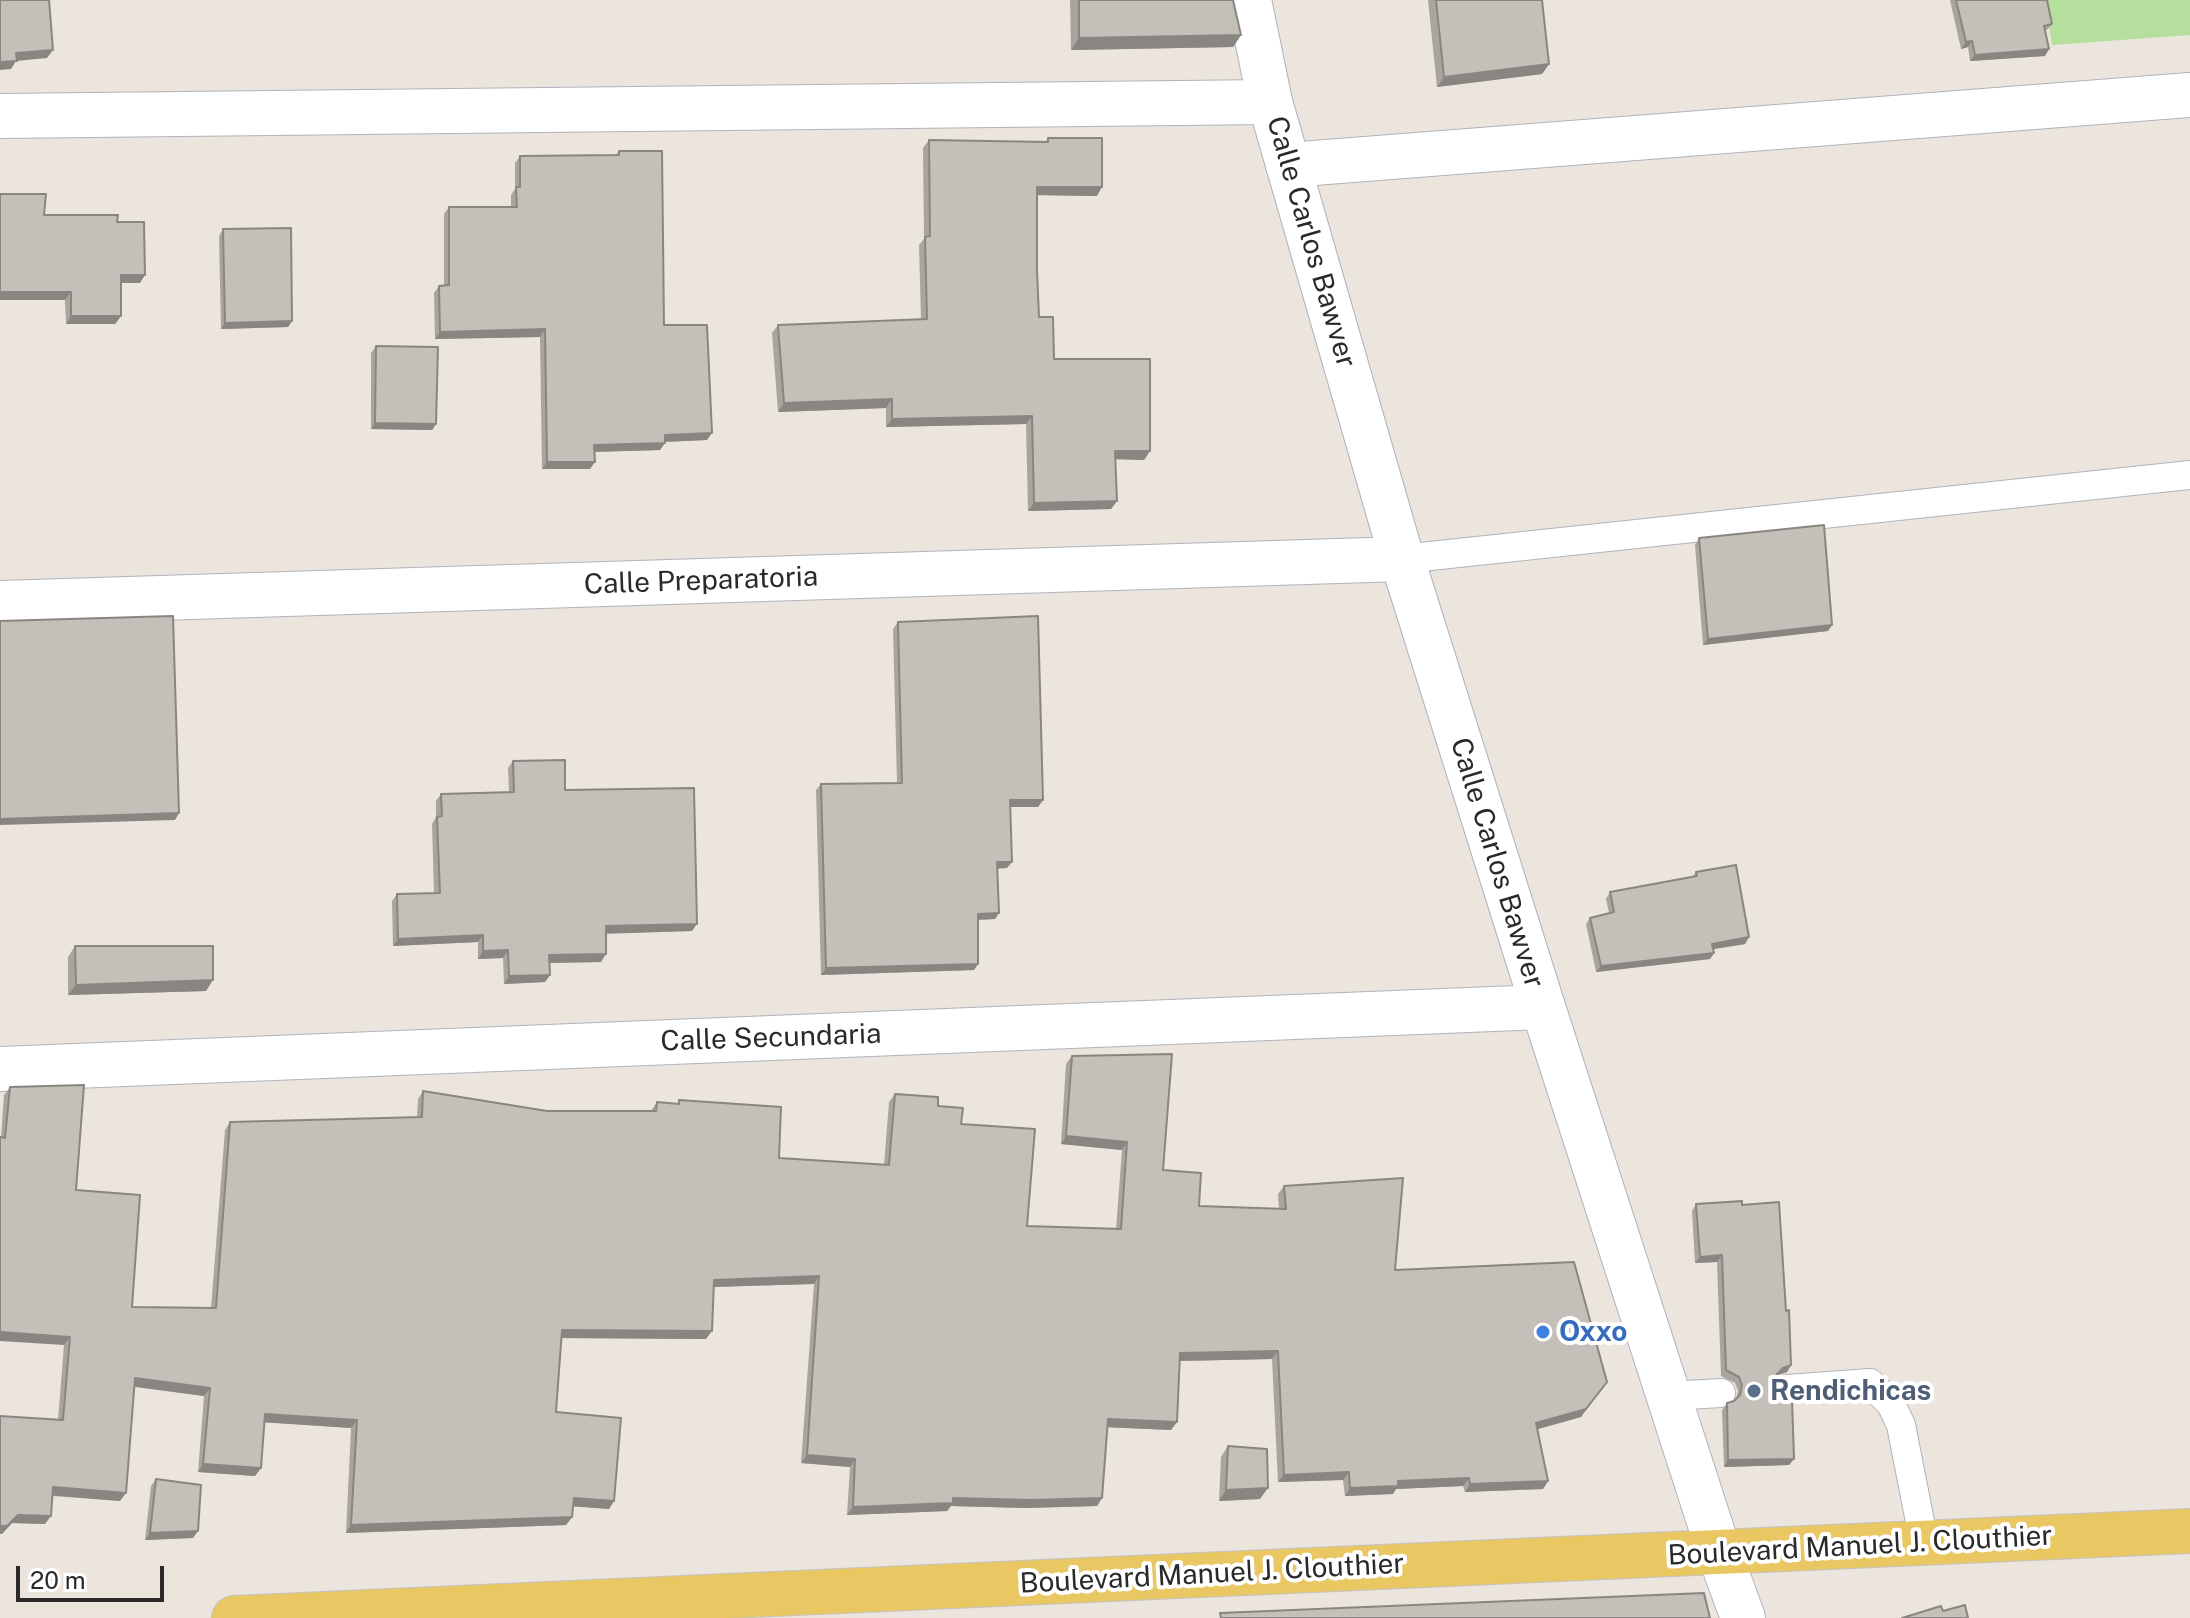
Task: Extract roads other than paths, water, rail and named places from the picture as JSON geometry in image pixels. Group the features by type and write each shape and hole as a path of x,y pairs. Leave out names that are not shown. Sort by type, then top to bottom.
{"main road":[{"name":"Boulevard Manuel J. Clouthier","path":"234,1618 756,1606 1719,1552 2190,1531"}],"street":[{"name":"Calle Carlos Bawver","path":"1249,0 1270,102 1402,559 1543,1007 1743,1618"},
{"path":"1288,165 2190,95"},
{"path":"0,116 1270,102"},
{"name":"Calle Preparatoria","path":"0,603 1402,559"},
{"name":"Calle Secundaria","path":"0,1069 1543,1007"}],"lane":[{"path":"1402,559 2190,475"},
{"path":"1787,1389 1870,1383 1891,1404 1901,1425 1924,1542"},
{"path":"1669,1396 1721,1393"}],"place":[{"name":"Oxxo","path":"1543,1332"},
{"name":"Rendichicas","path":"1754,1391"}]}
